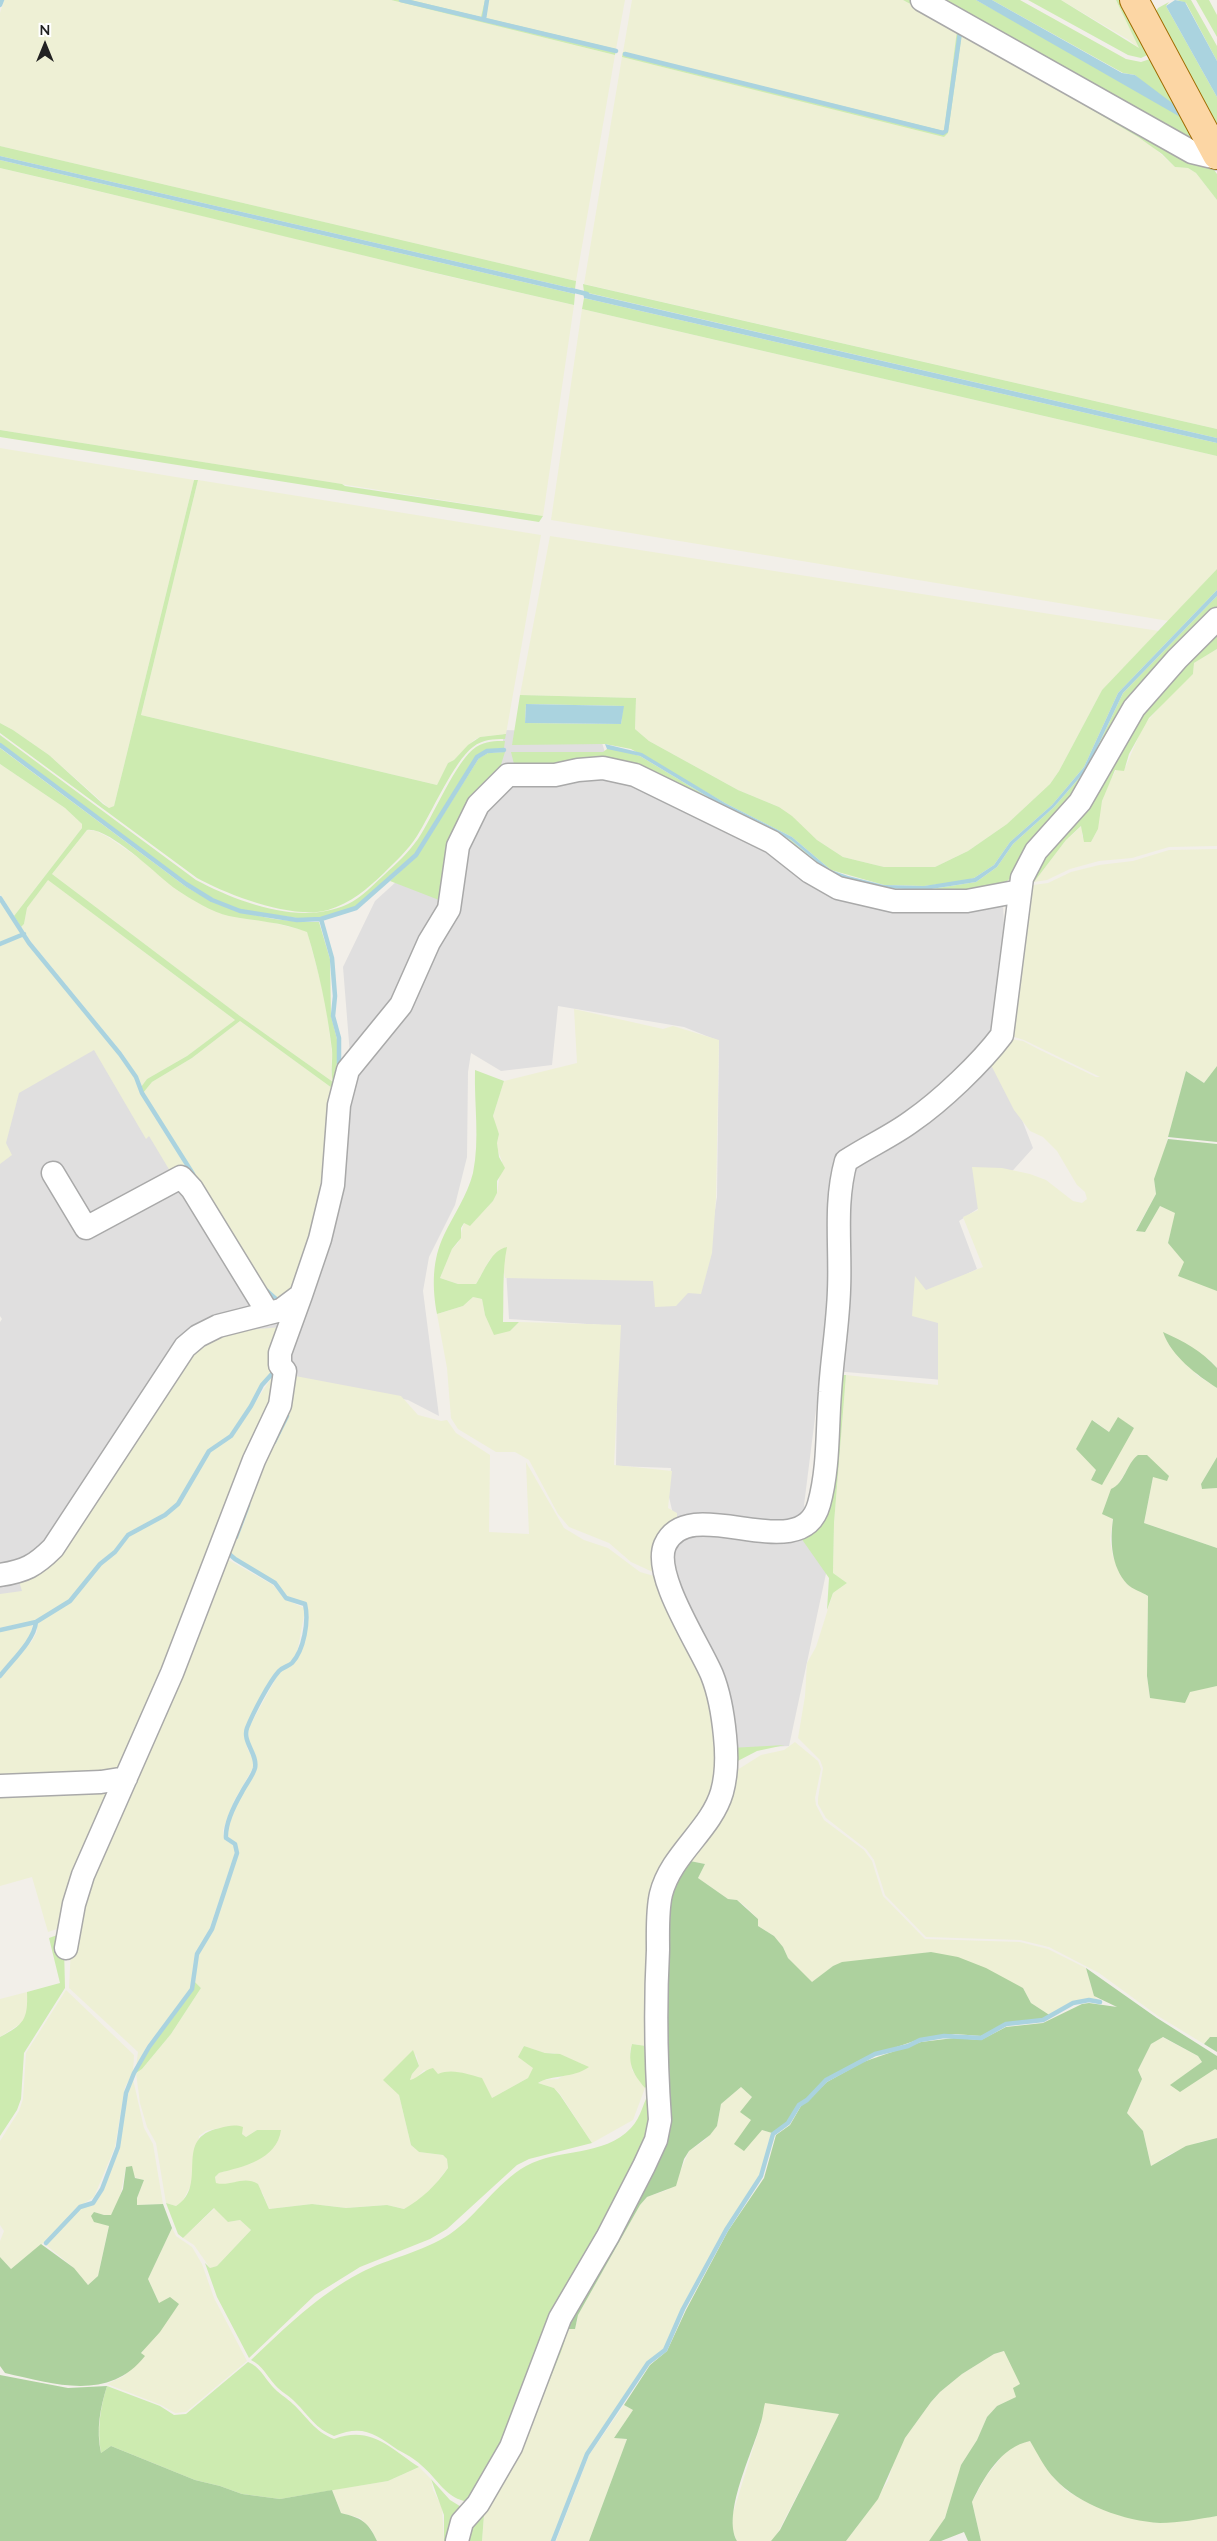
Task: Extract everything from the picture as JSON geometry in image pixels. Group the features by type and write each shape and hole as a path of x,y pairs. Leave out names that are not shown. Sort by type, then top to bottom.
{"main road":[{"path":"1134,0 1215,152"}],"street":[{"path":"922,0 1192,152 1215,152"},
{"path":"457,2541 462,2522 478,2504 511,2447 560,2318 608,2236 656,2140 660,2120 656,1983 661,1894 670,1871 711,1814 722,1795 726,1770 723,1708 711,1674 665,1576 662,1556 665,1544 674,1533 685,1526 702,1525 795,1531 811,1522 818,1508 826,1462 830,1391 840,1291 839,1186 846,1161 912,1121 966,1074 991,1050 1002,1035 1022,878 1036,852 1080,802 1134,708 1177,658 1217,619"},
{"path":"66,1948 74,1904 83,1875 176,1664 254,1460 280,1405 285,1371 280,1365 280,1353 320,1239 333,1185 339,1105 348,1070 401,1004 420,960 449,909 458,846 478,805 508,774 555,774 603,768 635,775 772,842 810,872 838,888 894,901 967,901 1020,890"},
{"path":"53,1173 86,1228 180,1177 192,1190 268,1313"},
{"path":"0,1575 20,1572 37,1563 53,1548 185,1347 198,1336 218,1326 281,1310 301,1295"},
{"path":"0,1786 101,1782 126,1778"}],"shaded area":[{"path":"504,730 599,733 612,775 788,863 850,903 921,910 1003,904 1006,965 991,1040 1033,1148 979,1208 959,1221 977,1269 939,1288 944,1380 821,1370 804,1505 827,1569 789,1746 732,1749 683,1599 673,1553 679,1540 669,1497 671,1468 616,1466 618,1326 509,1319 506,1269 704,1277 717,1197 719,1041 684,1027 558,1006 552,1065 501,1071 471,1053 468,1072 467,1157 455,1205 429,1257 423,1291 439,1416 408,1400 284,1375 293,1321 25,1579 31,1622 0,1626 0,1322 2,1319 0,1316 0,1153 17,1089 94,1042 250,1290 304,1308 352,1080 343,967 375,901 397,881 472,831 498,791"}],"green space":[{"path":"4,0 391,0 615,55 576,281 0,146 0,13"},
{"path":"391,0 411,0 481,17 485,0 488,0 486,18 616,49 615,55"},
{"path":"411,0 485,0 482,17"},
{"path":"488,0 625,0 616,49 486,18"},
{"path":"632,0 903,0 957,30 944,131 623,52"},
{"path":"903,0 915,0 1208,161 1217,174 1217,200 1196,173 1188,168 1175,167 1162,154 1138,137 962,33 948,133 944,137 622,57 623,52 944,131 957,30"},
{"path":"931,0 976,0 1031,30 1146,85 1135,75 1123,73 992,0 1020,0 1126,59 1141,62 1156,57 1199,134 1191,144"},
{"path":"1028,0 1061,0 1139,48 1116,0 1127,0 1154,52 1141,58 1128,55"},
{"path":"1061,0 1116,0 1140,49 1129,40"},
{"path":"1177,0 1191,0 1217,46 1217,61 1186,3"},
{"path":"1196,0 1209,0 1217,15 1217,37"},
{"path":"1169,2 1166,6 1217,97 1217,129 1155,13 1158,8"},
{"path":"962,33 1057,86 1152,146 1175,167 1188,168 1196,173 1217,200 1217,429 584,284 622,57 944,136 948,133"},
{"path":"0,146 576,281 575,289 0,156"},
{"path":"0,160 575,294 574,305 0,168"},
{"path":"0,168 574,305 543,516 0,430"},
{"path":"583,284 1217,429 1217,438 584,292"},
{"path":"584,298 1217,443 1217,456 582,309"},
{"path":"582,309 1217,456 1217,569 1169,621 551,520"},
{"path":"0,430 543,516 539,522 0,437"},
{"path":"0,448 194,480 114,806 109,808 49,755 0,723"},
{"path":"194,480 198,480 141,715 437,785 448,763 454,760 468,745 480,737 506,734 505,739 481,742 473,747 458,764 417,836 406,851 365,890 344,904 328,910 297,912 279,909 226,892 197,878 0,733 0,723 49,755 103,804 109,808 114,806"},
{"path":"198,480 541,535 506,734 480,737 474,740 454,760 448,763 437,785 141,715"},
{"path":"550,536 1159,631 1102,690 1059,771 1050,784 1007,824 968,851 935,867 884,867 843,857 817,840 779,807 738,790 649,741 635,729 636,698 520,695"},
{"path":"1217,569 1217,590 1118,693 1084,767 1052,805 1010,842 994,865 974,878 960,882 924,886 884,885 831,870 792,837 725,803 631,749 605,744 512,745 520,695 636,698 635,729 649,741 738,790 779,807 792,816 817,840 843,857 884,867 935,867 968,851 1007,824 1050,784 1059,771 1102,690","holes":["526,704 623,706 621,724 525,723"]},
{"path":"1217,596 1217,611 1132,702 1076,804 1016,875 999,886 983,890 942,896 887,896 839,884 768,835 625,766 612,763 598,763 558,769 530,770 517,768 511,752 603,752 607,749 615,749 640,756 723,806 791,840 829,872 847,879 883,888 925,890 976,882 997,867 1013,844 1054,807 1087,769 1123,693"},
{"path":"1217,625 1217,649 1194,663 1193,674 1149,718 1129,754 1124,771 1115,770 1102,801 1098,829 1091,842 1084,842 1081,826 1066,840 1034,882 1028,878 1131,726"},
{"path":"1217,649 1217,846 1169,847 1132,858 1099,861 1070,869 1047,880 1034,882 1066,840 1082,826 1082,836 1091,842 1098,829 1097,820 1105,791 1116,770 1126,766 1143,726 1173,692 1193,674 1194,663"},
{"path":"0,735 196,880 251,904 291,912 311,913 330,910 348,904 367,891 402,858 418,839 453,776 468,754 483,744 505,741 504,748 487,750 476,756 415,854 356,907 320,918 297,918 240,910 212,899 187,883 0,743"},
{"path":"0,748 185,886 217,903 249,914 283,920 319,922 330,959 331,1016 337,1039 337,1063 332,1088 240,1021 192,1058 152,1082 143,1093 141,1087 147,1079 187,1056 235,1020 48,880 27,908 24,924 21,927 14,916 82,828 82,824 65,808 0,764","holes":["87,830 97,831 121,844 177,890 209,909 229,916 278,924 307,932 328,1020 332,1050 333,1082 240,1016 52,874"]},
{"path":"505,752 499,771 435,913 439,900 390,881 417,856 479,758 488,753"},
{"path":"0,764 65,808 82,824 82,828 14,916 0,894"},
{"path":"87,830 96,831 108,837 143,861 177,890 197,902 211,908 307,931 325,998 332,1053 331,1072 333,1082 240,1016 52,874"},
{"path":"1217,849 1217,1066 1204,1083 1186,1071 1161,1163 1154,1179 1156,1194 1136,1230 1145,1232 1160,1206 1176,1213 1168,1243 1209,1287 1217,1291 1217,1368 1209,1359 1165,1337 1197,1375 1217,1388 1217,1457 1201,1484 1202,1489 1217,1488 1217,1548 1144,1523 1153,1477 1134,1459 1117,1486 1110,1540 1113,1557 1127,1584 1148,1596 1147,1676 1150,1698 1217,1686 1217,2037 1210,2037 1204,2044 1158,2016 1099,1973 1049,1947 1020,1940 926,1937 885,1895 874,1860 866,1849 826,1818 818,1804 823,1768 820,1760 798,1738 805,1696 807,1663 816,1647 833,1593 847,1583 833,1573 834,1523 846,1375 938,1385 938,1323 912,1316 915,1276 926,1290 983,1267 963,1217 978,1210 972,1167 1002,1168 1030,1174 1046,1180 1073,1201 1082,1203 1087,1199 1085,1192 1077,1185 1057,1151 1043,1137 1030,1131 1014,1110 990,1063 1009,1039 1023,1041 1096,1077 1100,1077 1024,1040 1011,1036 1033,885 1048,883 1071,872 1099,865 1133,861 1169,850","holes":["1118,1418 1134,1428 1091,1480 1096,1470 1093,1420 1109,1432"]},
{"path":"48,879 235,1020 187,1056 147,1079 141,1087 137,1076 122,1053 31,942 21,927 24,924 27,908"},
{"path":"0,899 22,934 0,943"},
{"path":"23,936 135,1077 141,1094 159,1124 268,1295 277,1301 285,1300 291,1294 315,1230 330,1149 330,1114 339,1067 344,1070 336,1108 331,1169 323,1214 298,1293 283,1306 274,1308 266,1301 178,1166 170,1171 149,1136 146,1139 94,1050 19,1093 6,1143 12,1155 0,1164 0,946"},
{"path":"574,1009 663,1029 673,1026 719,1040 716,1198 712,1253 701,1294 688,1293 676,1306 655,1307 653,1281 505,1278 503,1267 506,1247 490,1259 476,1284 458,1284 440,1278 452,1249 458,1243 464,1223 470,1225 493,1201 497,1193 502,1161 497,1143 499,1134 493,1116 504,1081 577,1063"},
{"path":"240,1021 332,1088 327,1148 312,1229 289,1292 278,1298 270,1293 143,1093 152,1082 192,1058"},
{"path":"1217,1066 1217,1142 1168,1137 1186,1071 1204,1083"},
{"path":"475,1070 504,1081 493,1116 499,1134 497,1143 499,1157 505,1168 497,1181 497,1193 493,1201 470,1226 464,1223 461,1228 461,1238 452,1249 440,1278 458,1284 476,1284 492,1257 501,1249 507,1247 505,1256 503,1322 519,1322 510,1331 494,1335 485,1315 482,1299 473,1297 463,1306 437,1314 434,1294 435,1264 440,1244 464,1197 473,1173 476,1147"},
{"path":"1168,1139 1217,1144 1217,1291 1178,1276 1184,1262 1168,1243 1175,1213 1160,1206 1145,1232 1136,1231 1156,1194 1154,1179"},
{"path":"473,1297 482,1299 485,1315 510,1331 519,1322 621,1325 614,1465 672,1471 668,1508 677,1513 677,1524 655,1573 631,1562 609,1543 569,1527 558,1514 529,1460 515,1452 496,1452 458,1429 451,1418 447,1368 437,1314 463,1306"},
{"path":"282,1327 276,1371 261,1384 250,1406 230,1435 208,1450 177,1503 164,1514 127,1534 114,1551 99,1562 69,1600 35,1621 0,1628 0,1594 22,1591 18,1578 197,1343 224,1332"},
{"path":"1163,1332 1192,1347 1217,1368 1217,1388 1193,1371 1178,1357"},
{"path":"284,1373 127,1770 0,1784 0,1678 32,1641 37,1632 37,1623 71,1602 101,1565 116,1554 129,1536 166,1516 179,1505 210,1452 232,1437 272,1377"},
{"path":"290,1375 401,1396 418,1415 441,1421 447,1420 456,1433 490,1455 489,1532 529,1534 526,1462 564,1528 584,1540 608,1548 640,1572 661,1578 719,1710 716,1792 674,1853 653,2047 632,2044 630,2051 632,2070 645,2088 633,2120 592,2143 560,2094 554,2088 538,2083 544,2080 558,2079 582,2064 554,2053 545,2053 523,2046 534,2069 528,2078 492,2098 424,2070 415,2079 410,2080 412,2074 419,2066 416,2054 399,2095 411,2145 419,2152 443,2155 447,2159 448,2168 433,2187 416,2203 404,2209 387,2205 346,2208 312,2204 269,2209 262,2192 216,2184 215,2177 219,2173 252,2163 280,2130 257,2130 246,2137 242,2134 219,2128 206,2131 199,2136 192,2183 182,2202 176,2206 166,2203 156,2143 147,2127 140,2103 136,2073 142,2069 171,2034 201,1988 194,1981 198,1954 213,1929 237,1853 236,1844 226,1838 226,1831 237,1802 256,1769 256,1758 249,1747 248,1729 280,1671 292,1665 299,1654 308,1614 305,1610 297,1653 290,1663 278,1669 245,1729 247,1748 253,1759 253,1768 234,1801 223,1830 224,1839 233,1845 235,1853 210,1928 195,1953 190,1989 147,2046 136,2067 138,2052 69,1988 72,1927 227,1559 273,1585 285,1599 304,1608 305,1604 287,1597 275,1583 229,1553 244,1523 259,1472 287,1419 291,1407"},
{"path":"838,1375 846,1375 834,1523 833,1573 847,1583 833,1593 827,1610 829,1578 801,1538 812,1534 828,1515"},
{"path":"1118,1417 1134,1428 1102,1485 1091,1480 1096,1470 1076,1449 1092,1420 1109,1432"},
{"path":"1138,1455 1147,1455 1169,1476 1167,1481 1153,1477 1144,1523 1217,1548 1217,1686 1190,1692 1185,1703 1150,1698 1147,1676 1148,1596 1129,1586 1122,1577 1113,1553 1113,1519 1102,1514 1111,1489 1123,1478"},
{"path":"1217,1457 1217,1488 1202,1489 1201,1484"},
{"path":"33,1624 29,1639 0,1673 0,1631"},
{"path":"795,1742 818,1761 821,1769 815,1798 816,1805 824,1820 864,1850 872,1861 883,1896 925,1939 1020,1942 1048,1949 1086,1968 1094,1996 1100,2001 1089,1999 1073,2002 1051,2016 1031,2003 1023,1988 931,1952 833,1966 812,1983 788,1958 783,1947 774,1936 758,1926 758,1919 745,1906 737,1900 728,1899 698,1878 705,1864 685,1860 734,1772 761,1755 784,1750"},
{"path":"785,1745 757,1751 730,1765 730,1748"},
{"path":"112,1786 66,1926 48,1932 32,1877 0,1886 0,1789"},
{"path":"685,1860 705,1864 698,1878 728,1899 737,1900 758,1919 758,1926 774,1936 783,1947 788,1958 812,1982 833,1966 842,1962 931,1952 958,1957 986,1968 1023,1988 1031,2003 1051,2016 1042,2019 1005,2023 981,2036 955,2034 920,2039 862,2059 825,2079 806,2099 798,2104 788,2122 772,2133 762,2130 744,2151 734,2144 751,2120 740,2112 752,2097 741,2087 721,2104 717,2126 710,2135 689,2151 684,2159 676,2186 647,2197 640,2205 578,2315 575,2329 569,2329 563,2326 648,2172 666,1902"},
{"path":"66,1932 64,1948 65,1988 24,2053 21,2099 17,2110 0,2136 0,2037 23,2020 27,2009 27,1992 60,1983 49,1938"},
{"path":"1086,1968 1157,2018 1217,2056 1217,2070 1215,2069 1180,2092 1170,2085 1202,2062 1198,2056 1163,2037 1151,2044 1138,2070 1142,2079 1127,2113 1143,2131 1151,2166 1186,2146 1217,2138 1217,2516 1182,2522 1160,2523 1132,2519 1103,2510 1077,2497 1055,2479 1044,2466 1030,2441 1020,2444 1002,2456 988,2473 972,2502 981,2541 968,2541 964,2532 941,2541 929,2541 945,2518 961,2465 977,2440 987,2417 997,2406 1016,2397 1013,2388 1020,2384 1004,2351 994,2354 962,2374 931,2402 905,2438 878,2499 846,2541 771,2541 780,2530 839,2414 765,2403 761,2422 736,2500 733,2529 737,2541 589,2541 627,2439 614,2438 633,2410 624,2405 650,2365 667,2351 686,2310 728,2231 764,2178 776,2135 790,2125 801,2106 827,2082 863,2062 921,2042 954,2038 981,2040 1006,2027 1043,2023 1082,2004 1089,2003 1117,2007 1094,1996"},
{"path":"194,1981 201,1988 171,2034 142,2069 136,2073 149,2048 193,1990"},
{"path":"66,1990 134,2055 133,2073 125,2087 115,2147 94,2197 75,2209 48,2239 11,2269 0,2257 0,2241 4,2231 0,2225 0,2141 19,2111 23,2099 26,2053"},
{"path":"27,1992 28,2012 23,2022 0,2037 0,1999"},
{"path":"1162,2037 1198,2056 1202,2062 1171,2085 1215,2069 1217,2070 1217,2138 1200,2142 1170,2154 1151,2166 1143,2131 1127,2113 1142,2079 1138,2070 1151,2044"},
{"path":"1210,2037 1217,2037 1217,2052 1204,2044"},
{"path":"632,2044 653,2047 654,2078 645,2088 632,2068 630,2057"},
{"path":"524,2046 545,2053 560,2054 589,2067 583,2071 549,2078 538,2083 554,2088 592,2143 529,2159 517,2165 447,2229 430,2239 360,2267 315,2295 249,2358 217,2297 205,2263 210,2268 217,2266 251,2230 240,2220 228,2222 214,2208 183,2238 178,2234 166,2203 176,2206 186,2197 190,2186 197,2141 205,2133 232,2126 243,2127 242,2134 246,2137 257,2130 281,2130 273,2149 266,2155 248,2165 219,2173 215,2177 216,2183 221,2184 247,2181 258,2184 269,2209 312,2204 346,2208 387,2205 404,2209 423,2196 439,2180 448,2168 447,2159 443,2155 419,2152 411,2145 399,2095 383,2080 413,2050 419,2066 412,2074 410,2080 433,2068 438,2074 443,2072 465,2073 482,2078 492,2098 528,2078 533,2068 518,2057"},
{"path":"133,2079 144,2128 153,2144 163,2204 137,2205 137,2198 144,2180 136,2178 126,2167 120,2197 111,2215 94,2212 109,2225 98,2276 88,2285 74,2268 46,2245 81,2208 97,2201 103,2191 118,2148 128,2094"},
{"path":"741,2087 752,2097 751,2120 762,2130 772,2133 767,2146 766,2160 760,2176 725,2229 689,2294 664,2349 648,2362 586,2453 552,2541 482,2541 484,2515 521,2451 561,2352 560,2335 563,2326 577,2323 578,2315 640,2205 647,2197 667,2190 680,2172 689,2151 705,2140 717,2126 721,2104"},
{"path":"652,2088 655,2116 509,2436 469,2502 448,2493 416,2461 375,2435 368,2432 353,2431 334,2436 322,2430 251,2360 302,2313 330,2291 360,2273 429,2246 450,2234 469,2218 505,2181 526,2166 539,2160 608,2144 620,2137 635,2124"},
{"path":"132,2166 135,2178 144,2180 137,2198 137,2205 163,2204 172,2228 148,2279 159,2303 170,2297 179,2304 160,2332 141,2353 145,2356 131,2370 115,2380 80,2386 61,2385 5,2373 0,2366 0,2257 11,2269 41,2244 74,2268 88,2285 98,2276 109,2226 94,2222 91,2216 94,2212 111,2215 123,2189 126,2167"},
{"path":"215,2208 228,2222 240,2220 251,2230 217,2266 210,2268 194,2245 183,2238"},
{"path":"172,2228 176,2236 192,2247 202,2264 214,2298 247,2361 186,2412 175,2413 161,2405 107,2384 124,2376 179,2304 159,2303 148,2279"},
{"path":"560,2335 565,2340 561,2352 521,2451 484,2515 482,2541 462,2541"},
{"path":"1005,2351 1021,2384 1017,2397 997,2406 987,2417 977,2440 961,2465 949,2508 939,2530 929,2541 846,2541 888,2481 894,2460 905,2438 931,2402 962,2374 994,2354"},
{"path":"248,2362 259,2369 274,2389 327,2436 334,2439 347,2435 370,2437 389,2446 419,2467 388,2481 280,2499 242,2494 195,2480 111,2446 101,2453 100,2419 107,2386 160,2406 174,2415 186,2414"},
{"path":"0,2375 68,2388 107,2386 100,2419 101,2453 111,2446 195,2480 242,2494 280,2499 332,2490 341,2513 363,2521 377,2541 0,2541"},
{"path":"764,2402 839,2414 775,2538 771,2541 737,2541 732,2529 733,2513 761,2423"},
{"path":"624,2405 633,2410 614,2438 627,2439 589,2541 556,2541 589,2455"},
{"path":"1030,2441 1054,2478 1067,2491 1081,2499 1098,2507 1158,2523 1217,2516 1217,2541 981,2541 972,2502 985,2478 1003,2455 1016,2444"},
{"path":"419,2467 431,2479 433,2490 442,2507 444,2541 377,2541 371,2529 360,2518 341,2513 332,2490 388,2481"},
{"path":"431,2479 450,2500 463,2508 452,2541 444,2541 444,2515"}],"water":[{"path":"976,0 992,0 1122,73 1135,75 1184,112 1189,122"},
{"path":"1175,0 1185,2 1217,61 1217,97 1166,6"},
{"path":"0,156 575,289 575,294 0,160"},
{"path":"583,292 1217,438 1217,443 584,298"},
{"path":"1217,590 1217,596 1123,693 1087,769 1054,807 1013,844 997,867 976,882 925,890 883,888 847,879 829,872 791,840 723,806 640,756 607,749 605,744 642,753 725,803 792,837 831,870 884,885 924,886 974,878 994,865 1010,842 1052,805 1084,767 1118,693"},
{"path":"526,704 624,706 621,724 525,723"}],"waterway":[{"path":"0,5 2,0"},
{"path":"401,0 616,51"},
{"path":"484,19 487,0"},
{"path":"625,54 943,133 946,131 960,32"},
{"path":"571,290 587,294"},
{"path":"0,745 186,884 212,900 240,911 297,920 321,919 356,908 416,855 477,757 487,751 504,750"},
{"path":"0,898 29,943 120,1054 136,1077 142,1093 193,1174"},
{"path":"321,919 332,958 335,996 333,1016 339,1038 339,1064 342,1066"},
{"path":"0,944 24,934"},
{"path":"267,1291 277,1300 280,1300"},
{"path":"0,1630 36,1622 70,1601 100,1564 115,1552 128,1535 165,1515 178,1504 209,1451 231,1436 251,1406 262,1385 271,1375 279,1373"},
{"path":"274,1442 287,1416"},
{"path":"236,1537 248,1505"},
{"path":"46,2243 80,2207 93,2203 102,2189 118,2147 126,2093 134,2073 149,2047 192,1989 197,1954 212,1929 237,1853 235,1844 226,1838 229,1820 236,1802 255,1768 254,1758 247,1738 247,1728 271,1682 282,1668 292,1663 300,1651 306,1627 305,1604 286,1598 275,1583 235,1559 228,1553 229,1551"},
{"path":"0,1676 27,1643 36,1622"},
{"path":"553,2541 587,2454 648,2363 665,2350 683,2309 726,2230 761,2176 773,2134 788,2123 799,2105 807,2100 826,2080 875,2054 908,2046 920,2040 944,2036 981,2038 1006,2024 1043,2020 1073,2003 1089,2000 1100,2002"}]}
